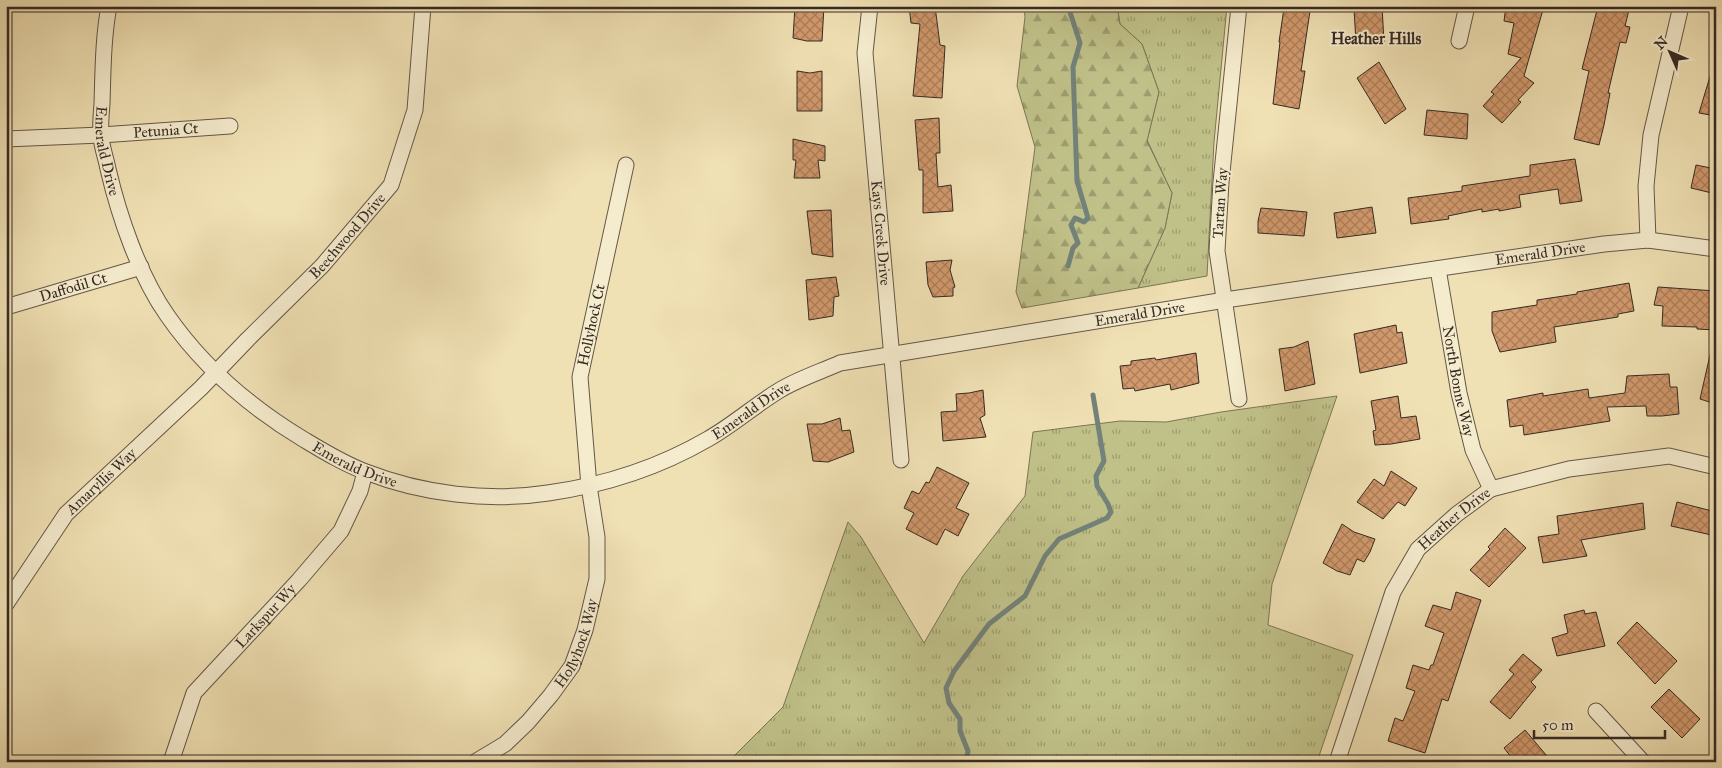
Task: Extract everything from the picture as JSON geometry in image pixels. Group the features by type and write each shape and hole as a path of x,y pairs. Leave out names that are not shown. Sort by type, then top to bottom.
{"street":[{"name":"Emerald Drive","path":"109,6 102,88 101,135 113,192 141,267 164,312 184,339 216,374 236,392 282,426 324,452 365,472 403,484 448,494 489,496 545,494 589,486 629,475 667,460 709,438 783,388 840,363 1225,300 1604,244 1648,240 1716,249"},
{"name":"Beechwood Drive","path":"216,374 248,339 322,266 391,186 415,110 423,6"},
{"name":"Kays Creek Drive","path":"870,6 865,53 901,460"},
{"name":"Tartan Way","path":"1239,6 1220,192 1217,251 1240,399"},
{"path":"1459,41 1466,6"},
{"path":"1648,240 1646,186 1651,136 1681,6"},
{"name":"Petunia Ct","path":"6,139 101,135 230,126"},
{"name":"Hollyhock Ct","path":"589,486 580,378 626,165"},
{"name":"Daffodil Ct","path":"6,306 141,267"},
{"name":"North Bonne Way","path":"1438,270 1459,393 1473,450 1491,489"},
{"name":"Amaryllis Way","path":"6,604 66,514 216,374"},
{"name":"Heather Drive","path":"1337,762 1393,592 1418,549 1457,514 1491,489 1569,469 1669,456 1716,467"},
{"name":"Larkspur Wy","path":"171,762 194,694 299,580 341,531 360,491 365,472"},
{"name":"Hollyhock Way","path":"475,762 505,744 540,708 572,666 585,630 597,579 597,536 589,486"},
{"path":"1596,711 1643,762"}],"green space":[{"path":"1024,6 1117,6 1120,24 1142,44 1159,92 1147,141 1172,193 1165,228 1138,288 1022,308 1016,292 1035,147 1017,86 1025,17"},
{"path":"1117,6 1227,6 1214,142 1207,276 1138,288 1165,228 1172,193 1147,140 1159,92 1142,44 1120,24"},
{"path":"1337,396 1272,584 1268,625 1353,655 1317,762 728,762 783,707 848,522 861,537 924,643 963,576 1025,496 1033,432 1120,421 1166,422 1221,412"}],"building":[{"path":"795,6 824,6 822,41 807,41 793,38"},
{"path":"909,6 935,6 940,45 945,46 942,98 913,96 920,24 911,23"},
{"path":"1356,6 1382,6 1384,42 1356,42 1354,9"},
{"path":"1506,6 1544,6 1524,76 1534,83 1518,100 1521,102 1502,123 1483,106 1494,94 1491,92 1521,58 1508,54 1514,23 1504,21"},
{"path":"1598,6 1630,6 1625,26 1630,27 1626,43 1620,42 1608,93 1610,93 1599,145 1574,139 1589,71 1582,69"},
{"path":"1284,8 1310,11 1301,71 1305,71 1299,109 1273,104"},
{"path":"1379,62 1406,109 1385,124 1357,78"},
{"path":"1712,70 1716,70 1716,116 1699,113"},
{"path":"797,71 810,73 822,71 822,111 797,111"},
{"path":"1427,110 1468,114 1467,139 1424,135"},
{"path":"939,118 940,153 936,153 938,187 951,185 953,211 923,213 923,170 919,170 915,120"},
{"path":"793,139 825,146 825,161 818,160 820,178 794,178 796,160 793,160"},
{"path":"1575,159 1582,201 1560,204 1558,189 1519,195 1521,207 1482,212 1482,209 1448,216 1449,219 1411,224 1408,198 1462,191 1462,186 1530,176 1530,165"},
{"path":"1696,165 1716,169 1716,194 1691,188"},
{"path":"1372,207 1376,233 1337,238 1334,213"},
{"path":"1261,208 1307,212 1304,236 1258,233"},
{"path":"831,210 833,257 812,254 807,211"},
{"path":"952,260 950,270 955,287 953,288 953,296 933,297 928,285 926,262"},
{"path":"836,277 839,296 834,297 833,316 809,320 806,280"},
{"path":"1629,283 1634,311 1618,314 1618,317 1554,327 1556,342 1500,352 1492,331 1492,312 1537,305 1537,300"},
{"path":"1658,287 1716,291 1716,330 1697,329 1697,327 1662,326 1663,306 1654,305"},
{"path":"1396,325 1397,333 1402,332 1407,363 1360,373 1354,334"},
{"path":"1308,341 1315,384 1285,391 1279,349 1294,347"},
{"path":"1196,353 1199,383 1171,390 1170,384 1135,391 1134,388 1123,389 1120,366 1131,365 1131,361 1155,358 1156,360"},
{"path":"1710,355 1716,355 1716,404 1700,399"},
{"path":"1669,374 1670,387 1677,387 1679,414 1647,416 1646,406 1607,407 1610,421 1524,435 1523,425 1510,427 1507,400 1543,393 1543,396 1588,389 1589,398 1625,393 1627,376"},
{"path":"983,390 985,415 980,418 986,437 943,441 941,412 957,411 956,394"},
{"path":"1398,396 1401,418 1416,416 1420,439 1375,445 1373,431 1376,430 1371,401"},
{"path":"840,418 842,431 850,430 854,452 828,462 813,461 807,424 822,424"},
{"path":"937,467 969,483 956,508 969,514 958,536 945,529 937,545 906,529 914,513 904,508 912,491 919,494 926,482 929,483"},
{"path":"1391,471 1417,488 1405,506 1398,502 1383,519 1357,502 1374,479 1384,486"},
{"path":"1677,502 1716,512 1716,536 1671,526"},
{"path":"1643,503 1645,529 1581,540 1587,556 1543,563 1538,537 1559,534 1557,516"},
{"path":"1342,524 1354,532 1375,539 1364,562 1357,559 1350,575 1337,571 1323,563"},
{"path":"1505,528 1526,548 1489,587 1470,570 1490,549 1488,547"},
{"path":"1456,592 1481,600 1448,701 1442,699 1425,753 1388,741 1395,718 1403,721 1415,691 1406,688 1413,665 1429,670 1431,665 1433,665 1444,633 1425,626 1433,605 1451,610"},
{"path":"1584,610 1585,614 1596,612 1605,646 1557,656 1552,638 1568,633 1564,615"},
{"path":"1637,622 1677,661 1655,684 1617,643"},
{"path":"1523,654 1542,670 1531,682 1536,687 1510,719 1490,702 1514,674 1509,670"},
{"path":"1669,689 1700,719 1682,738 1651,707"},
{"path":"1525,730 1552,762 1515,762 1504,748"}],"waterway":[{"path":"1068,6 1080,43 1073,67 1077,181 1088,218 1084,222 1075,218 1071,225 1078,243 1073,248 1068,266"},
{"path":"966,762 968,751 960,731 960,719 949,703 946,688 954,671 989,624 1025,596 1045,556 1059,539 1107,518 1111,512 1097,486 1096,476 1104,461 1093,395"}],"district":[{"name":"Heather Hills","path":"1376,38"}]}
